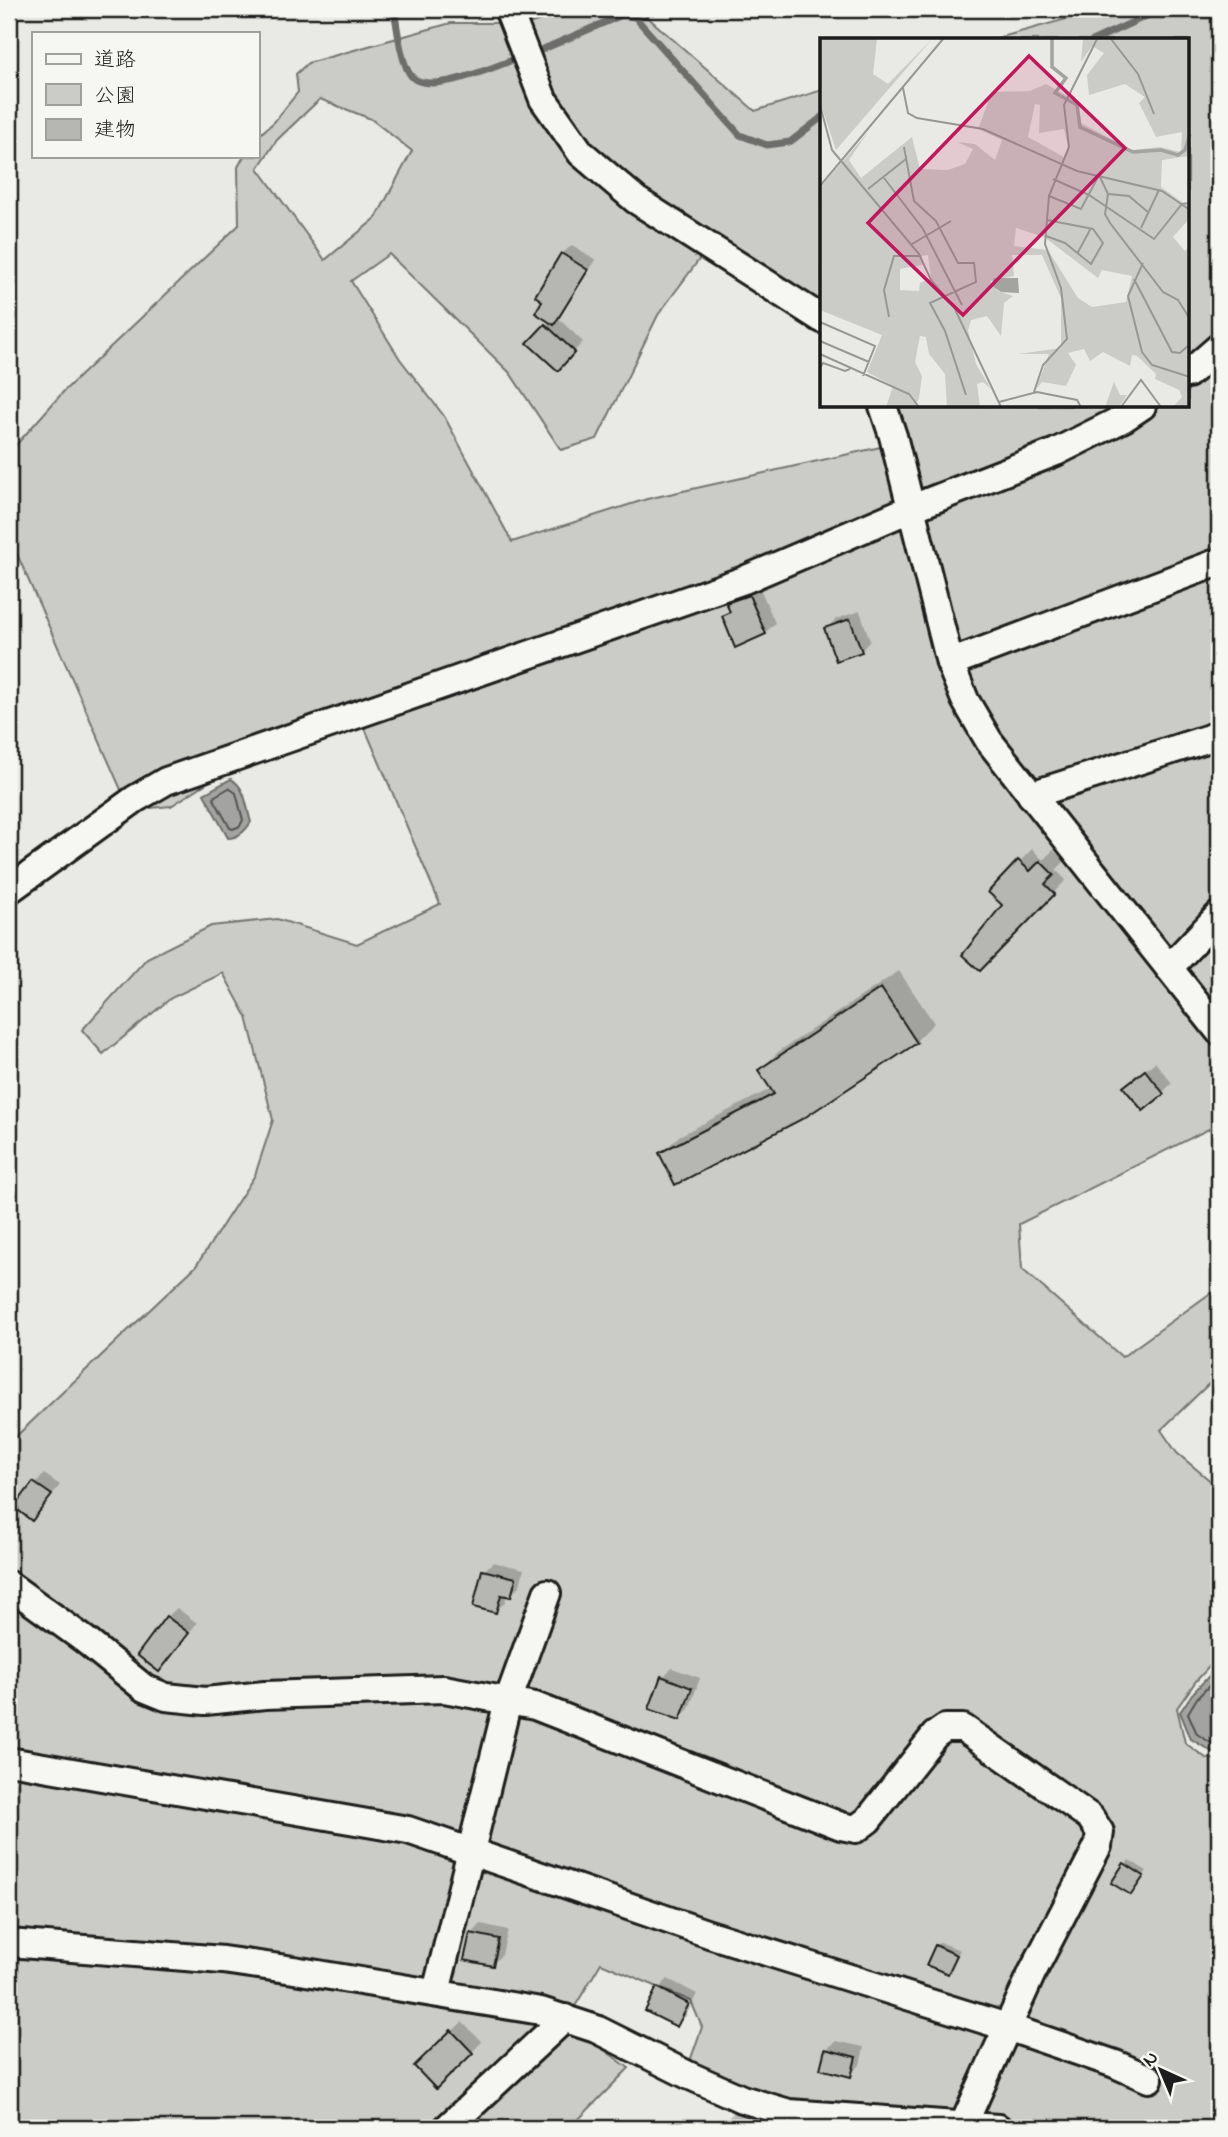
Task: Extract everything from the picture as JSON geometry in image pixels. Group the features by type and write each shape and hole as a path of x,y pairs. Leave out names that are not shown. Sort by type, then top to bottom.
{"street":[{"path":"508,9 544,99 580,153 636,200 820,318"},
{"path":"1190,372 1219,347"},
{"path":"884,408 912,508 950,663 965,700 989,741 1219,1031"},
{"path":"9,890 135,799 166,781 744,580 912,508 1056,452 1139,408"},
{"path":"950,663 1219,562"},
{"path":"1031,795 1219,735"},
{"path":"1169,968 1219,915"},
{"path":"9,1585 85,1640 144,1688 166,1697 205,1701 265,1695 444,1689 535,1706 841,1826 856,1829 868,1820 935,1735 945,1728 963,1728 1090,1818 1100,1832 1098,1846 1032,1973 963,2126"},
{"path":"436,1992 508,1701 547,1592"},
{"path":"9,1761 408,1830 709,1934 1007,2027 1115,2064 1149,2079"},
{"path":"9,1943 223,1960 436,1992 541,2011 596,2029 743,2099 789,2113 998,2128"},
{"path":"447,2128 565,2018"}],"green space":[{"path":"571,9 638,9 755,111 820,91 820,333 701,257 658,315 597,439 561,450 510,373 389,254 351,281 400,359 444,416 512,542 647,499 885,446 873,408 1190,408 1190,38 998,38 1102,9 1219,9 1219,1124 1019,1224 1022,1269 1122,1357 1219,1287 1219,1374 1161,1430 1177,1453 1219,1488 1219,1656 1196,1681 1177,1708 1185,1743 1206,1758 1219,1760 1219,2128 764,2128 779,2101 689,2064 702,2027 691,2001 601,1963 574,2008 595,2043 629,2068 570,2128 9,2128 9,1443 196,1266 255,1175 273,1120 247,1017 223,973 171,998 103,1054 82,1030 147,958 211,926 277,919 357,944 440,904 364,726 213,779 171,806 130,810 9,536 9,453 64,391 239,225 238,167 243,158 259,158 259,135 274,122 298,92 296,74 308,63 451,23 532,23","holes":["320,99 371,119 412,151 376,218 325,260 258,168 277,140"]}],"water":[{"path":"231,779 243,792 251,822 242,833 228,838 204,794"},
{"path":"1219,1665 1219,1756 1191,1739 1180,1712 1192,1694"}],"building":[{"path":"561,253 588,270 554,325 535,313 542,301 535,296"},
{"path":"545,324 575,352 558,371 527,343"},
{"path":"749,595 766,634 735,648 722,616 730,612 726,603"},
{"path":"850,619 862,652 836,661 824,628"},
{"path":"1018,860 1030,871 1040,861 1054,875 1045,884 1055,894 980,971 962,955 1002,905 988,892"},
{"path":"881,988 917,1043 804,1118 675,1185 659,1153 774,1094 758,1070"},
{"path":"1145,1070 1164,1094 1143,1111 1123,1087"},
{"path":"33,1482 52,1495 32,1521 14,1507"},
{"path":"482,1570 516,1578 511,1597 501,1595 496,1613 473,1607"},
{"path":"166,1616 189,1633 159,1672 137,1655"},
{"path":"661,1676 692,1688 680,1720 649,1709"},
{"path":"1124,1863 1144,1876 1131,1895 1111,1883"},
{"path":"470,1933 499,1939 493,1966 464,1960"},
{"path":"935,1945 957,1955 948,1974 926,1965"},
{"path":"657,1987 689,2004 677,2027 645,2011"},
{"path":"451,2030 473,2053 436,2089 414,2066"},
{"path":"825,2049 856,2057 851,2077 820,2069"}],"waterway":[{"path":"394,9 405,64 412,77 421,82 449,81 521,57"},
{"path":"1098,38 1155,12 1170,9"},
{"path":"532,54 622,15 635,17 740,135 767,145 790,142 820,119"}]}
